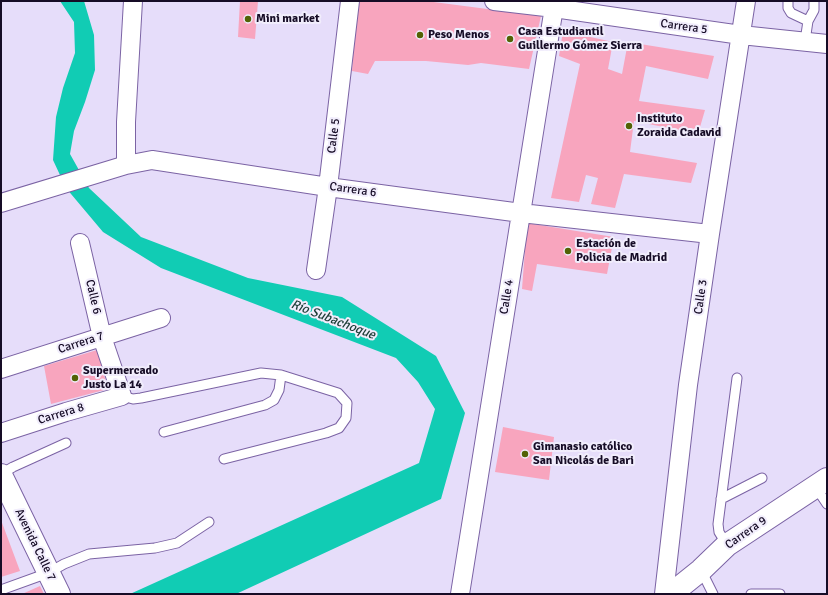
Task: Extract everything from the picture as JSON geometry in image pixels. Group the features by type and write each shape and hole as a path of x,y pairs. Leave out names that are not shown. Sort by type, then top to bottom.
{"street":[{"path":"126,165 126,122 133,1"},
{"name":"Calle 5","path":"316,270 328,187 350,1"},
{"name":"Carrera 5","path":"494,1 554,4 741,35 827,44"},
{"name":"Calle 3","path":"664,594 688,385 746,1"},
{"name":"Calle 4","path":"460,594 554,4"},
{"name":"Carrera 6","path":"1,202 126,165 152,160 328,187 520,213 710,234"},
{"name":"Calle 6","path":"80,242 102,336 122,396"},
{"name":"Carrera 7","path":"1,369 161,318"},
{"name":"Carrera 8","path":"1,433 122,396"},
{"name":"Avenida Calle 7","path":"1,474 59,594"},
{"name":"Carrera 9","path":"671,594 701,570 727,545 821,483"}],"lane":[{"path":"788,1 788,8 791,13 808,21"},
{"path":"805,41 808,21 814,10 814,1"},
{"path":"122,396 133,399 141,398 261,373 281,375 338,393 347,403 346,418 339,428 326,433 224,459"},
{"path":"164,432 265,405 274,400 279,390 281,375"},
{"path":"727,545 719,528 737,378"},
{"path":"1,474 66,443"},
{"path":"722,499 762,478"},
{"path":"821,483 827,504"},
{"path":"1,590 48,573 64,564 88,554 155,548 177,543 209,522"},
{"path":"701,570 713,594"},
{"path":"752,594 780,594"}],"water":[{"name":"Río Subachoque","path":"60,1 84,1 94,35 95,70 74,131 70,154 89,188 141,237 248,278 342,297 436,356 465,413 441,499 236,594 130,594 419,463 435,409 418,382 396,358 161,268 103,232 66,188 53,160 56,117 63,88 75,53 74,22"}],"building":[{"name":"Mini market","path":"240,1 258,1 255,39 238,37"},
{"name":"Peso Menos","path":"357,1 426,1 541,16 529,69 481,63 468,65 426,61 375,61 368,74 352,71"},
{"path":"563,31 613,42 608,69 622,74 628,42 714,56 708,79 646,66 639,101 705,110 698,134 634,121 630,152 697,163 691,183 624,174 615,208 591,204 598,178 586,175 579,202 551,198 580,64 559,56"},
{"name":"Estación de Policia de Madrid","path":"527,223 614,237 607,274 537,264 532,291 522,289"},
{"name":"Supermercado Justo La 14","path":"97,350 108,389 51,404 44,366"},
{"name":"Gimanasio católico San Nicolás de Bari","path":"503,427 554,437 549,480 495,472"},
{"path":"1,520 20,571 1,577"},
{"path":"40,586 44,594 22,594"}],"place":[{"name":"Mini market","path":"248,19"},
{"name":"Peso Menos","path":"420,35"},
{"name":"Casa Estudiantil Guillermo Gómez Sierra","path":"510,39"},
{"name":"Instituto Zoraida Cadavid","path":"629,126"},
{"name":"Estación de Policia de Madrid","path":"568,251"},
{"name":"Supermercado Justo La 14","path":"75,378"},
{"name":"Gimanasio católico San Nicolás de Bari","path":"525,454"}]}
